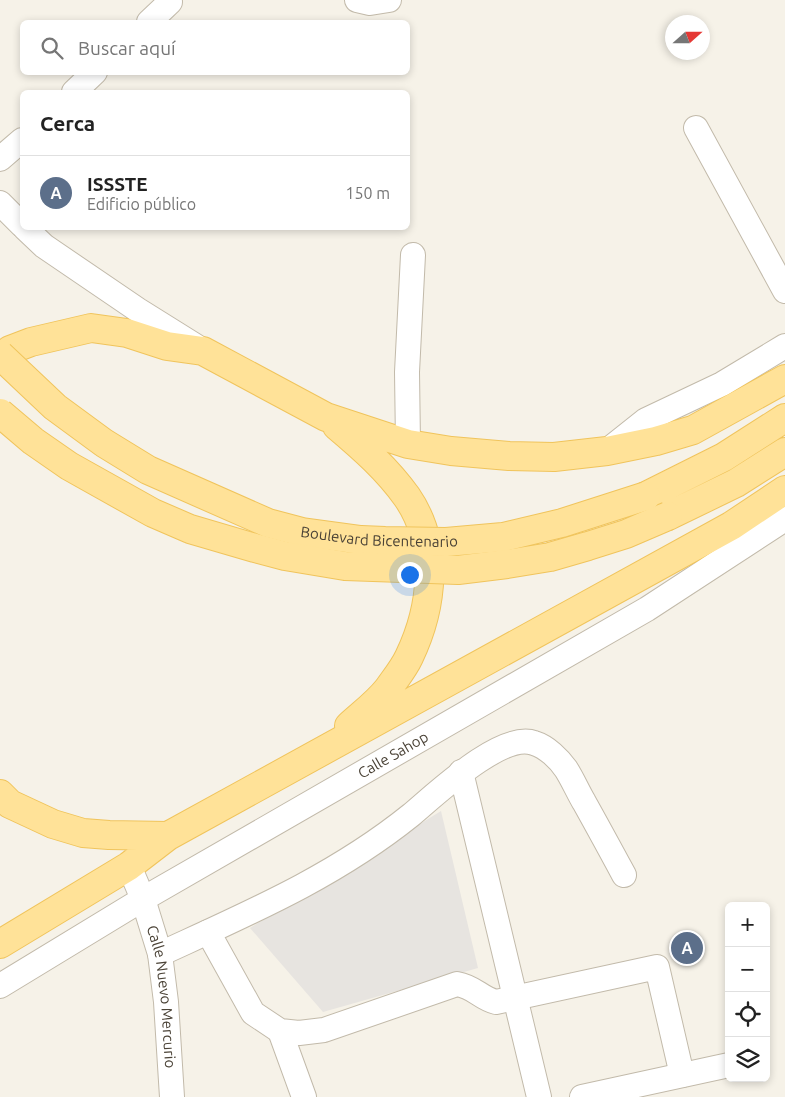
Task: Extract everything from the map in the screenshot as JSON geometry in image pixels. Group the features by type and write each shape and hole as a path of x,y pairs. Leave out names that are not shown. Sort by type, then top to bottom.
{"main road":[{"path":"0,356 31,342 90,328 126,334 167,346 204,351 326,417 408,444 451,451 509,456 554,457 606,452 656,441 693,430 785,379"},
{"name":"Boulevard Bicentenario","path":"0,356 55,407 104,443 148,470 268,523 302,532 361,540 446,542 502,537 562,523 646,496 724,457 785,418"},
{"name":"Boulevard Bicentenario","path":"0,413 33,441 69,466 153,513 190,529 255,548 285,556 345,566 458,570 550,557 626,534 668,516 736,483 785,452"},
{"path":"319,754 387,691 409,659 420,629 429,592 429,554 421,523 407,498 376,459 326,417"},
{"path":"0,944 129,866 168,836 731,526 785,490"},
{"path":"0,794 10,804 53,824 83,833 109,836 168,836"}],"street":[{"path":"357,0 370,3 389,0"},
{"path":"150,20 170,2"},
{"path":"76,90 92,75"},
{"path":"696,128 785,291"},
{"path":"0,159 20,142"},
{"path":"0,203 20,222"},
{"path":"28,230 44,246 138,310 204,351"},
{"path":"408,444 407,372 414,255"},
{"path":"606,452 646,420 722,384 785,346"},
{"name":"Calle Sahop","path":"0,986 143,899 647,609 785,519"},
{"path":"160,954 313,881 363,851 410,816 461,772 492,752 515,743 533,742 549,751 565,768 624,875"},
{"path":"461,772 539,1097"},
{"name":"Calle Nuevo Mercurio","path":"129,866 143,899 160,954 166,1002 172,1097"},
{"path":"208,932 253,1012 280,1031 299,1034 324,1030 457,984 468,986 487,1000 496,1002 657,967 682,1075"},
{"path":"280,1031 304,1097"},
{"path":"582,1097 725,1066"}],"shaded area":[{"path":"441,811 478,968 323,1012 250,928"}],"place":[{"name":"ISSSTE","path":"687,948"}]}
